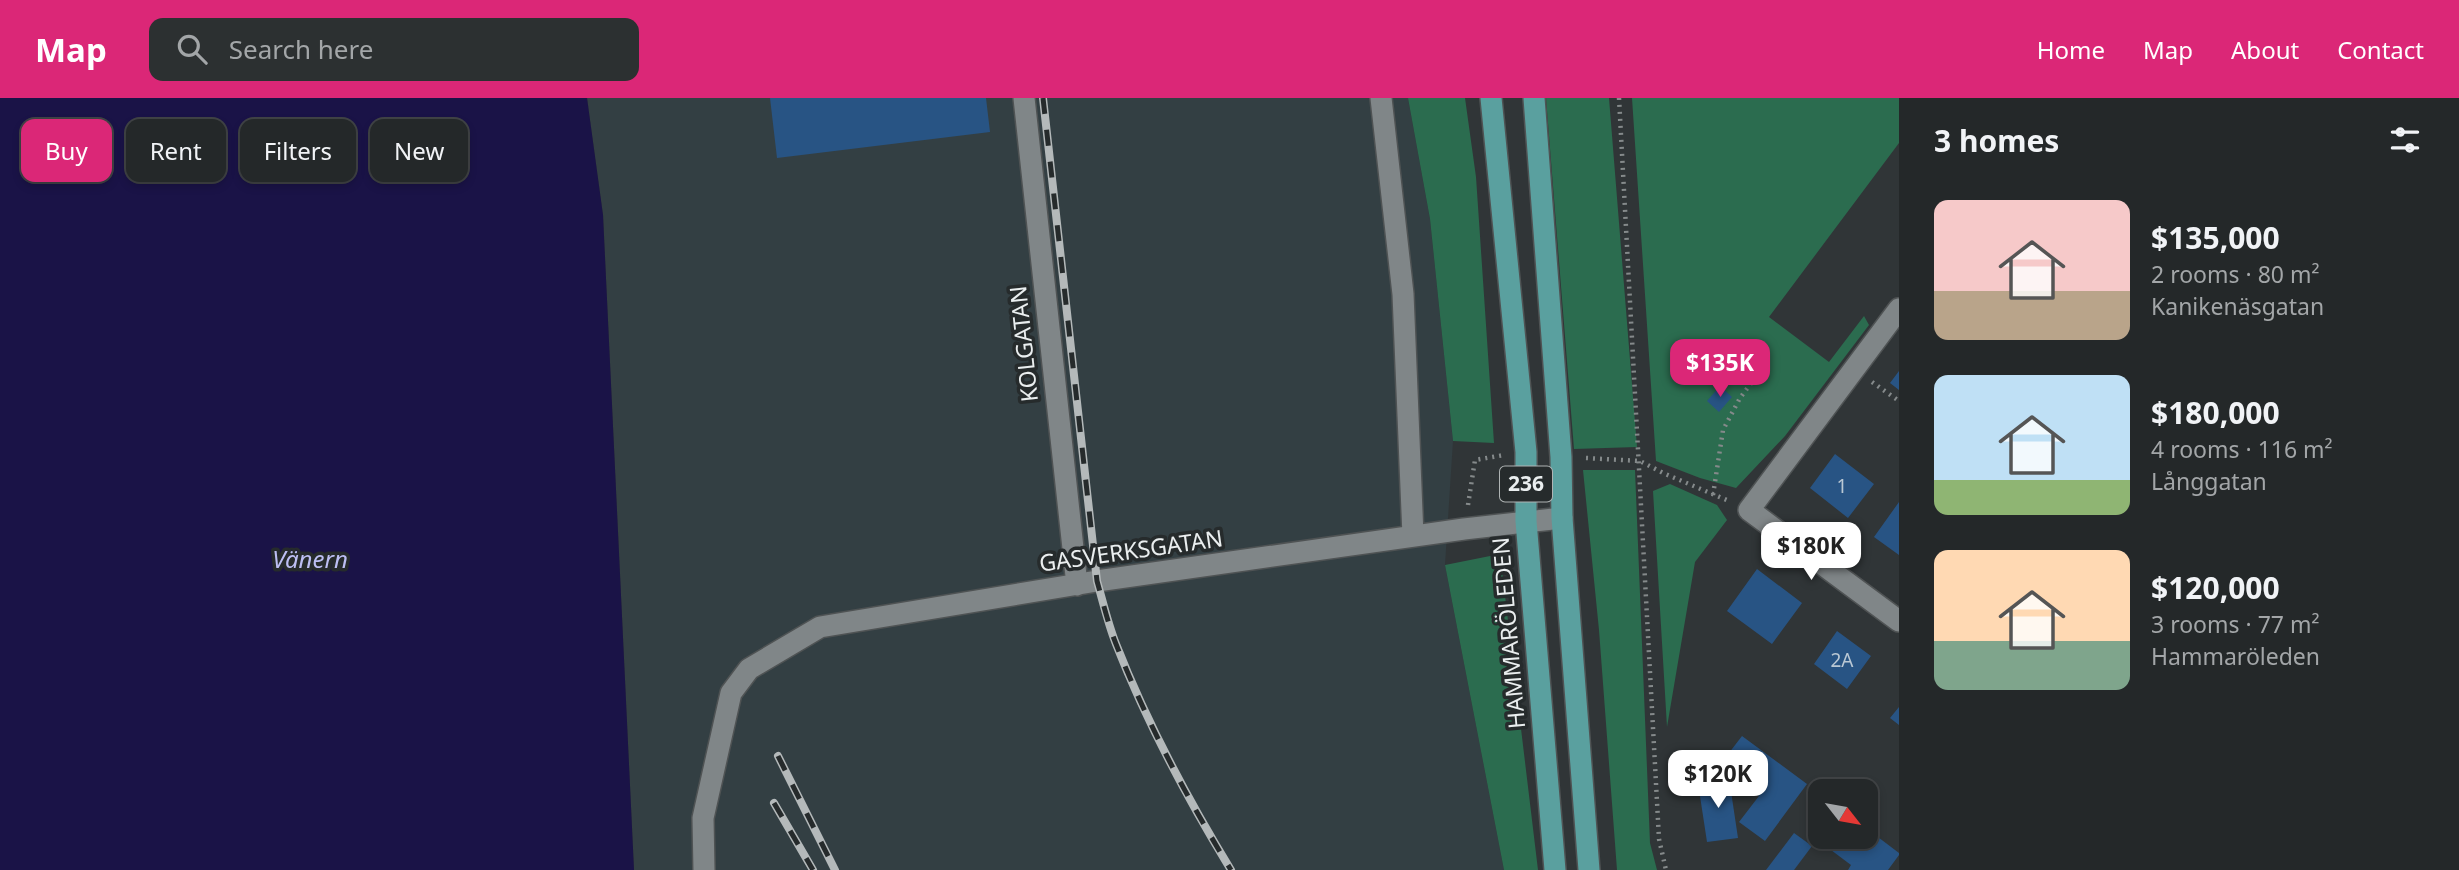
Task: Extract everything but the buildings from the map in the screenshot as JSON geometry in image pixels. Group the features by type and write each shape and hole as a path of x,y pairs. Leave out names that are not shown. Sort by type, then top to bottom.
{"main road":[{"name":"HAMMARÖLEDEN","path":"1491,98 1526,452 1526,521 1555,870"},
{"name":"236","path":"1534,98 1589,870"}],"street":[{"name":"KOLGATAN","path":"1024,98 1077,585"},
{"path":"1381,98 1403,294 1413,536"},
{"path":"1899,309 1749,510 1899,621"},
{"name":"GASVERKSGATAN","path":"704,870 704,818 731,693 749,669 820,627 1077,585 1562,517"}],"path":[{"path":"1619,98 1659,839 1667,870"},
{"path":"1854,370 1899,401"},
{"path":"1713,495 1723,430 1740,398 1758,374"},
{"path":"1640,461 1749,510"}],"shaded area":[{"path":"587,98 1408,98 1430,219 1453,441 1445,565 1504,870 634,870 603,215"}],"green space":[{"path":"1408,98 1465,98 1476,177 1494,443 1453,441 1430,219"},
{"path":"1546,98 1609,98 1637,447 1574,449"},
{"path":"1632,98 1899,98 1899,143 1769,317 1829,362 1864,316 1869,325 1785,436 1736,488 1656,461"},
{"path":"1583,470 1635,470 1650,843 1657,870 1617,870 1599,630"},
{"path":"1670,484 1717,505 1727,520 1695,562 1667,727 1653,491"},
{"path":"1500,554 1538,870 1504,870 1445,565"}],"water":[{"name":"Vänern","path":"0,98 587,98 603,215 634,870 0,870"}],"railway":[{"path":"1043,98 1097,581 1113,636 1141,703 1183,788 1231,870"},
{"path":"778,756 835,870"},
{"path":"774,803 813,870"}]}
